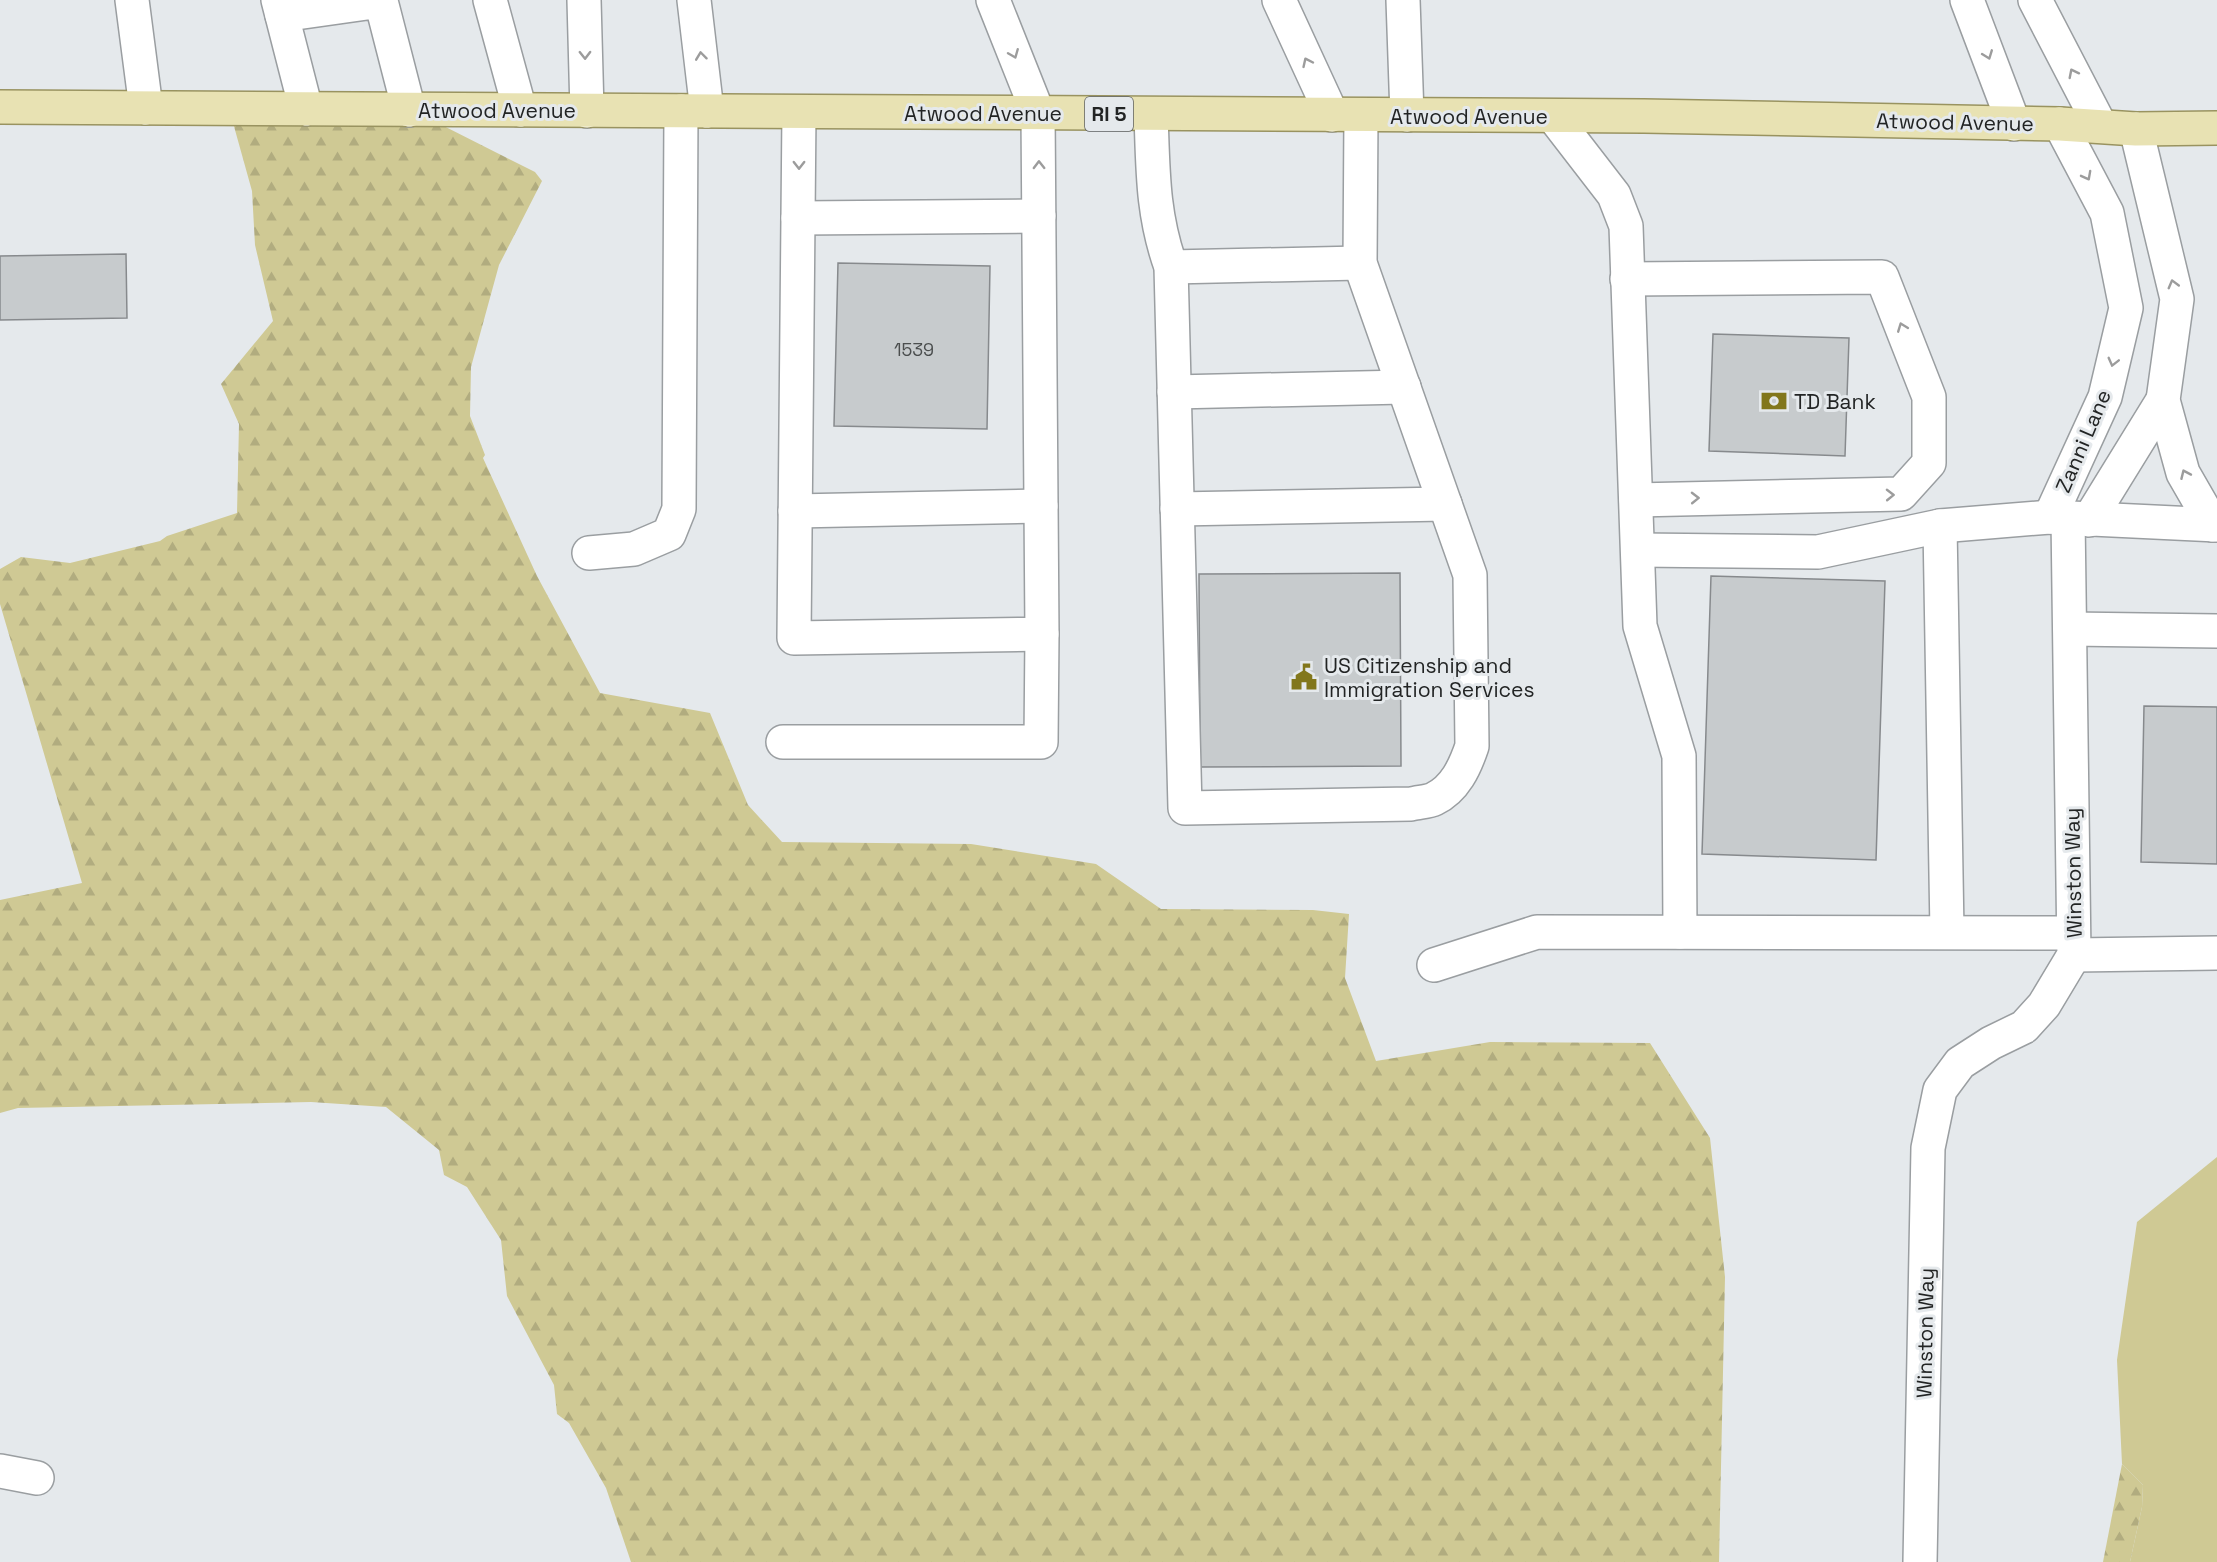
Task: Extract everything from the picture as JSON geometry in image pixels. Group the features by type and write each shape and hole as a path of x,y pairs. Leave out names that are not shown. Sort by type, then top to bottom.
{"main road":[{"name":"Atwood Avenue","path":"0,107 1553,116 2060,124 2136,129 2217,128"}],"street":[{"path":"132,0 146,108"},
{"path":"306,109 280,8 382,0 409,110"},
{"path":"490,0 520,111"},
{"path":"584,0 587,111"},
{"path":"589,553 634,549 669,534 679,509 694,111 694,0"},
{"path":"783,742 1041,742 1038,113 993,0"},
{"path":"1151,114 1156,214 1171,267 1185,808 1411,804 1434,799 1453,785 1466,766 1472,746 1470,575 1360,263 1346,115 1279,0"},
{"path":"1403,0 1407,115"},
{"path":"1967,0 2014,124"},
{"path":"2036,0 2100,125"},
{"path":"799,112 794,638 1042,634"},
{"path":"1553,116 1614,195 1626,226 1640,626 1679,756 1680,932"},
{"name":"Zanni Lane","path":"2060,124 2107,213 2126,308 2104,397 2069,518"},
{"name":"Zanni Lane","path":"2136,129 2177,299 2163,400 2183,473 2215,525"},
{"path":"798,218 1039,216"},
{"path":"1171,267 1360,263"},
{"path":"1628,279 1882,277 1929,397 1929,463 1901,495 1636,500"},
{"path":"1174,392 1404,387"},
{"name":"Zanni Lane","path":"2069,518 2163,400"},
{"path":"1177,509 1445,504"},
{"path":"795,511 1041,506"},
{"path":"1638,550 1818,552 1940,526 2069,518"},
{"name":"Zanni Lane","path":"2069,518 2215,525"},
{"name":"Winston Way","path":"1920,1562 1929,1148 1940,1090 1960,1063 1991,1043 2024,1027 2044,1005 2073,944 2069,518"},
{"path":"1940,526 1947,932"},
{"path":"2070,629 2217,631"},
{"path":"1434,964 1538,932 1947,932 2073,944 2217,953"},
{"path":"0,1471 37,1478"}],"green space":[{"path":"230,112 418,113 535,172 542,181 499,265 471,367 470,416 485,455 483,458 537,576 600,693 710,713 748,805 782,842 971,844 1096,864 1161,909 1313,910 1349,914 1345,978 1376,1061 1490,1042 1650,1043 1710,1138 1725,1277 1719,1562 631,1562 606,1488 569,1423 557,1414 554,1385 507,1296 501,1240 467,1187 444,1175 439,1150 386,1107 311,1102 18,1108 0,1113 0,900 82,883 0,604 0,569 21,557 70,563 160,541 167,536 237,513 239,424 221,384 273,321 255,245 252,191"},
{"path":"2217,1157 2217,1562 2130,1562 2142,1507 2143,1485 2122,1464 2117,1360 2137,1222"},
{"path":"2122,1464 2143,1485 2142,1507 2130,1562 2103,1562"}],"building":[{"path":"126,254 127,318 0,320 0,256"},
{"path":"838,263 990,266 987,429 834,426"},
{"path":"1713,334 1849,338 1845,456 1709,451"},
{"path":"1400,573 1401,766 1200,767 1199,574"},
{"path":"1711,576 1885,581 1876,860 1702,854"},
{"path":"2144,706 2217,707 2217,864 2141,862"}],"place":[{"name":"TD Bank","path":"1774,401"},
{"name":"US Citizenship and Immigration Services","path":"1304,677"}]}
